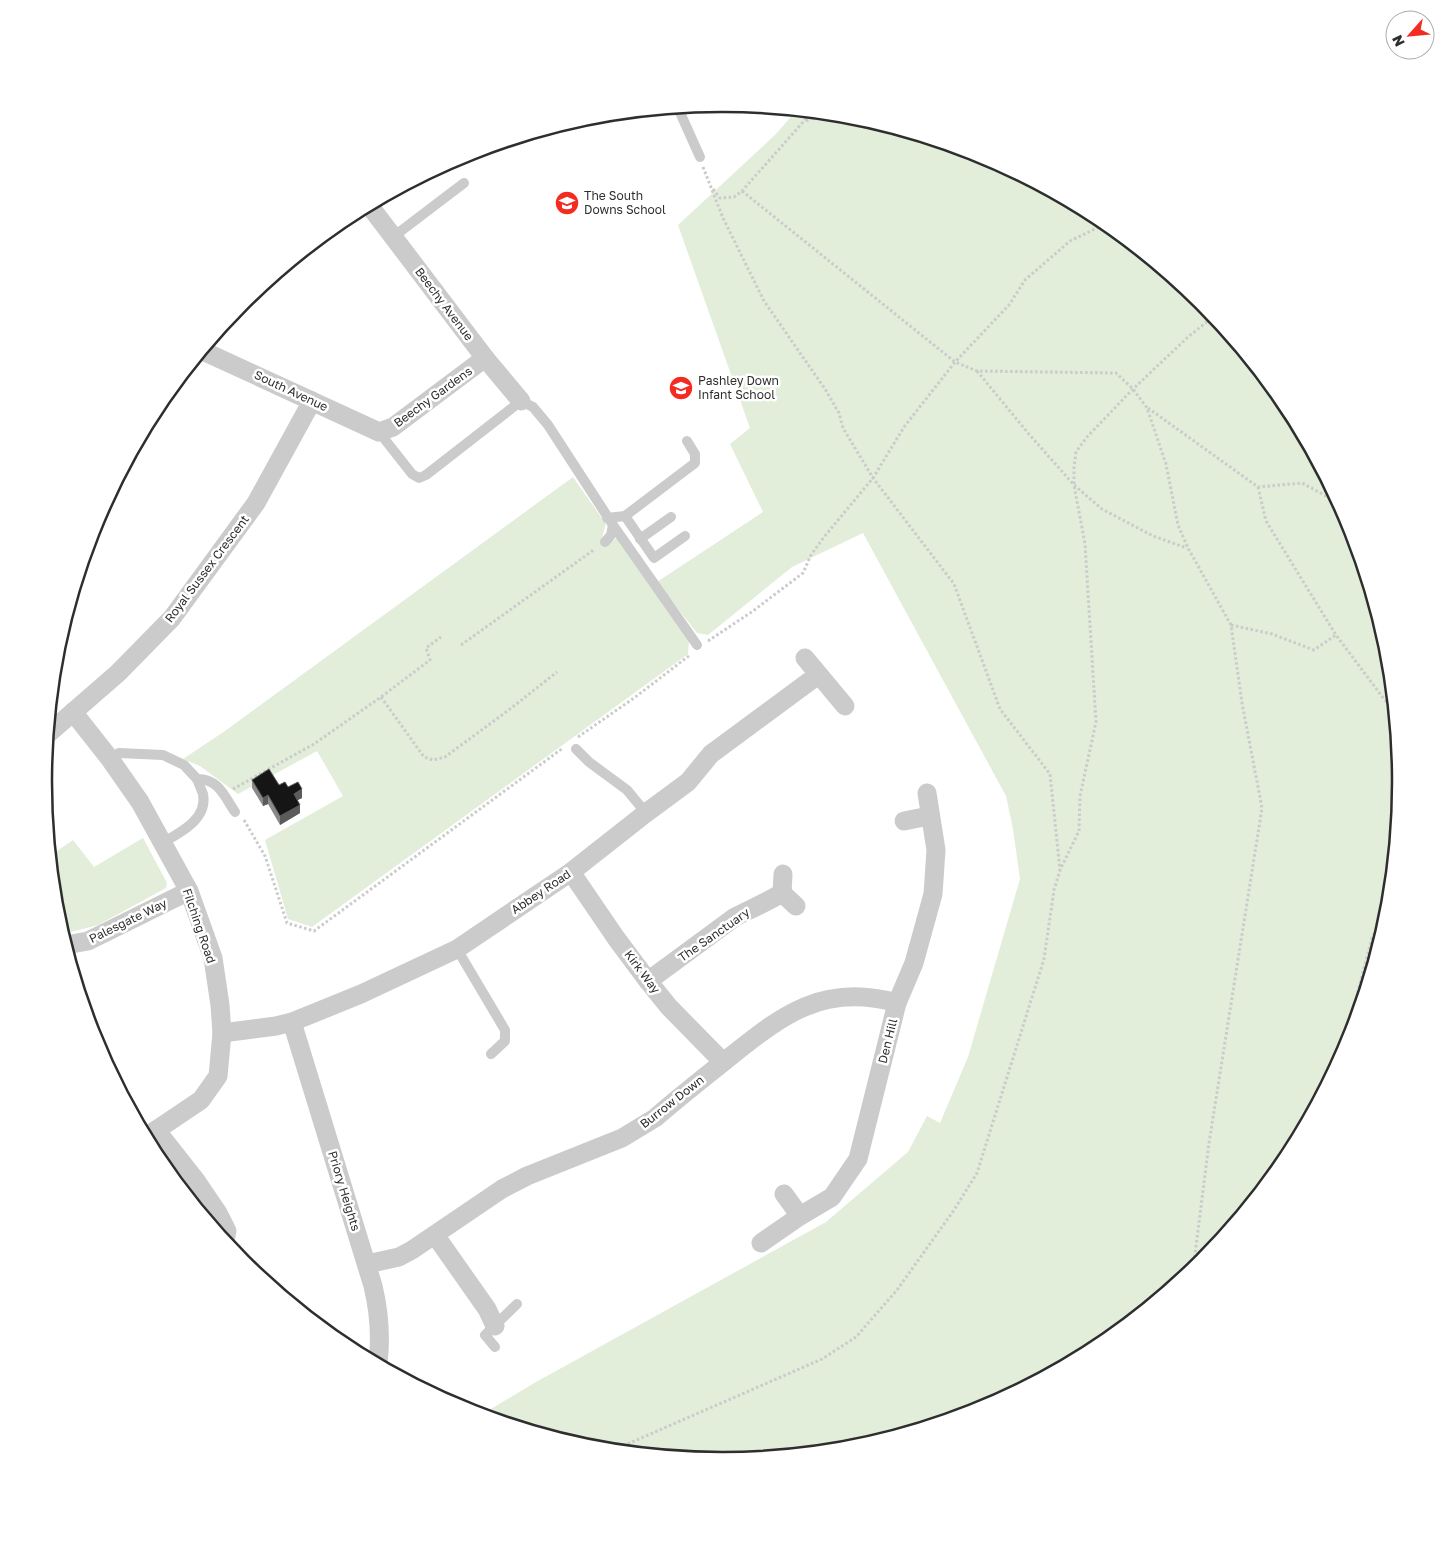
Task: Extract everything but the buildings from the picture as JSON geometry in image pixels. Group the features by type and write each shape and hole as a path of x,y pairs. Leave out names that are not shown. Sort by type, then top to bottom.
{"street":[{"name":"Beechy Avenue","path":"373,211 485,358 521,401"},
{"name":"South Avenue","path":"209,353 379,432"},
{"name":"Beechy Gardens","path":"379,432 393,427 485,358"},
{"name":"Royal Sussex Crescent","path":"55,728 118,673 172,618 256,503 312,401"},
{"path":"805,658 844,706"},
{"name":"Abbey Road","path":"222,1033 260,1029 292,1022 361,994 456,949 571,872 688,782 711,754 818,675"},
{"name":"Filching Road","path":"73,712 110,759 140,802 189,891 213,958 222,1033 218,1076 201,1100 152,1133"},
{"name":"Den Hill","path":"761,1243 832,1197 858,1159 897,1003 914,963 933,894 936,850 929,816 927,794"},
{"path":"904,821 929,816"},
{"name":"Kirk Way","path":"571,872 648,981 669,1007 723,1062"},
{"path":"783,874 782,893 796,906"},
{"name":"Palesgate Way","path":"72,944 88,941 189,891"},
{"name":"The Sanctuary","path":"648,981 735,917 782,893"},
{"name":"Burrow Down","path":"367,1264 399,1257 502,1189 527,1176 598,1149 640,1128 655,1118 767,1027 800,1008 828,999 855,996 877,998 897,1003"},
{"name":"Priory Heights","path":"292,1022 367,1264 378,1307 378,1357"},
{"path":"155,1139 197,1182 218,1213 227,1232"},
{"path":"784,1194 800,1216"},
{"path":"435,1235 488,1309 495,1326"}],"lane":[{"path":"680,113 700,157"},
{"path":"393,236 464,183"},
{"path":"379,432 412,474 419,478 426,475 521,401 533,407 548,425 610,521 697,645"},
{"path":"610,521 625,516 695,463 696,454 687,441"},
{"path":"625,516 654,558 685,536"},
{"path":"640,539 671,516"},
{"path":"605,542 611,534 610,521"},
{"path":"574,745 589,762 627,790 646,813"},
{"path":"110,759 119,753 163,755 184,765 197,780 203,795 202,810 194,822 162,842"},
{"path":"197,780 206,779 214,783 224,794 235,812"},
{"path":"456,949 505,1030 505,1041 491,1054"},
{"path":"495,1347 485,1335 517,1304"}],"path":[{"path":"710,185 720,198 734,197 742,191 807,118"},
{"path":"804,122 812,118"},
{"path":"700,157 722,218 764,301 825,389 839,413 843,428 873,478 954,584 1000,709 1050,774 1060,870"},
{"path":"742,191 955,362 977,371 1116,372 1147,408 1258,486 1302,483 1328,497"},
{"path":"574,745 687,658 697,645 709,641 803,573 811,555 873,478 904,427 955,362 1009,305 1025,280 1070,241 1098,227"},
{"path":"626,1445 822,1359 856,1337 897,1290 954,1210 977,1173 1044,959 1054,890 1060,870 1079,831 1080,796 1096,722 1085,544 1074,485 1076,452 1086,438 1132,389 1208,321"},
{"path":"977,371 1074,485 1102,509 1153,536 1188,548"},
{"path":"1147,408 1166,464 1178,525 1188,548 1231,625 1242,703 1262,808 1208,1143 1194,1257"},
{"path":"1258,486 1266,521 1336,635 1388,703"},
{"path":"461,644 605,542"},
{"path":"1231,625 1272,634 1314,650 1336,635"},
{"path":"224,794 314,744 381,697 430,660 426,648 441,638"},
{"path":"381,697 424,757 433,760 445,757 556,672"},
{"path":"235,812 242,815 265,856 287,923 314,930 564,747"},
{"path":"1357,997 1372,938 1376,930"}],"green space":[{"path":"792,116 853,125 896,135 938,148 979,163 1019,181 1095,225 1130,250 1196,308 1226,340 1280,410 1303,447 1341,526 1357,567 1380,651 1387,695 1391,738 1391,826 1380,913 1370,955 1357,997 1323,1078 1303,1117 1280,1154 1254,1190 1196,1256 1164,1286 1130,1314 1058,1362 1019,1383 979,1401 938,1416 896,1429 810,1446 766,1451 679,1451 592,1439 549,1429 490,1410 536,1382 826,1222 908,1152 927,1116 940,1123 968,1057 1020,879 1006,796 863,533 792,567 708,635 697,633 657,582 763,512 730,444 750,428 678,225 775,135"},
{"path":"573,477 606,524 602,538 607,545 618,537 689,641 688,654 312,927 288,919 265,840 343,796 317,751 238,794 200,766 183,759 225,731"},
{"path":"143,838 167,883 166,888 98,925 70,932 56,851 73,840 94,867"}],"place":[{"name":"The South Downs School","path":"567,203"},
{"name":"Pashley Down Infant School","path":"681,388"}]}
